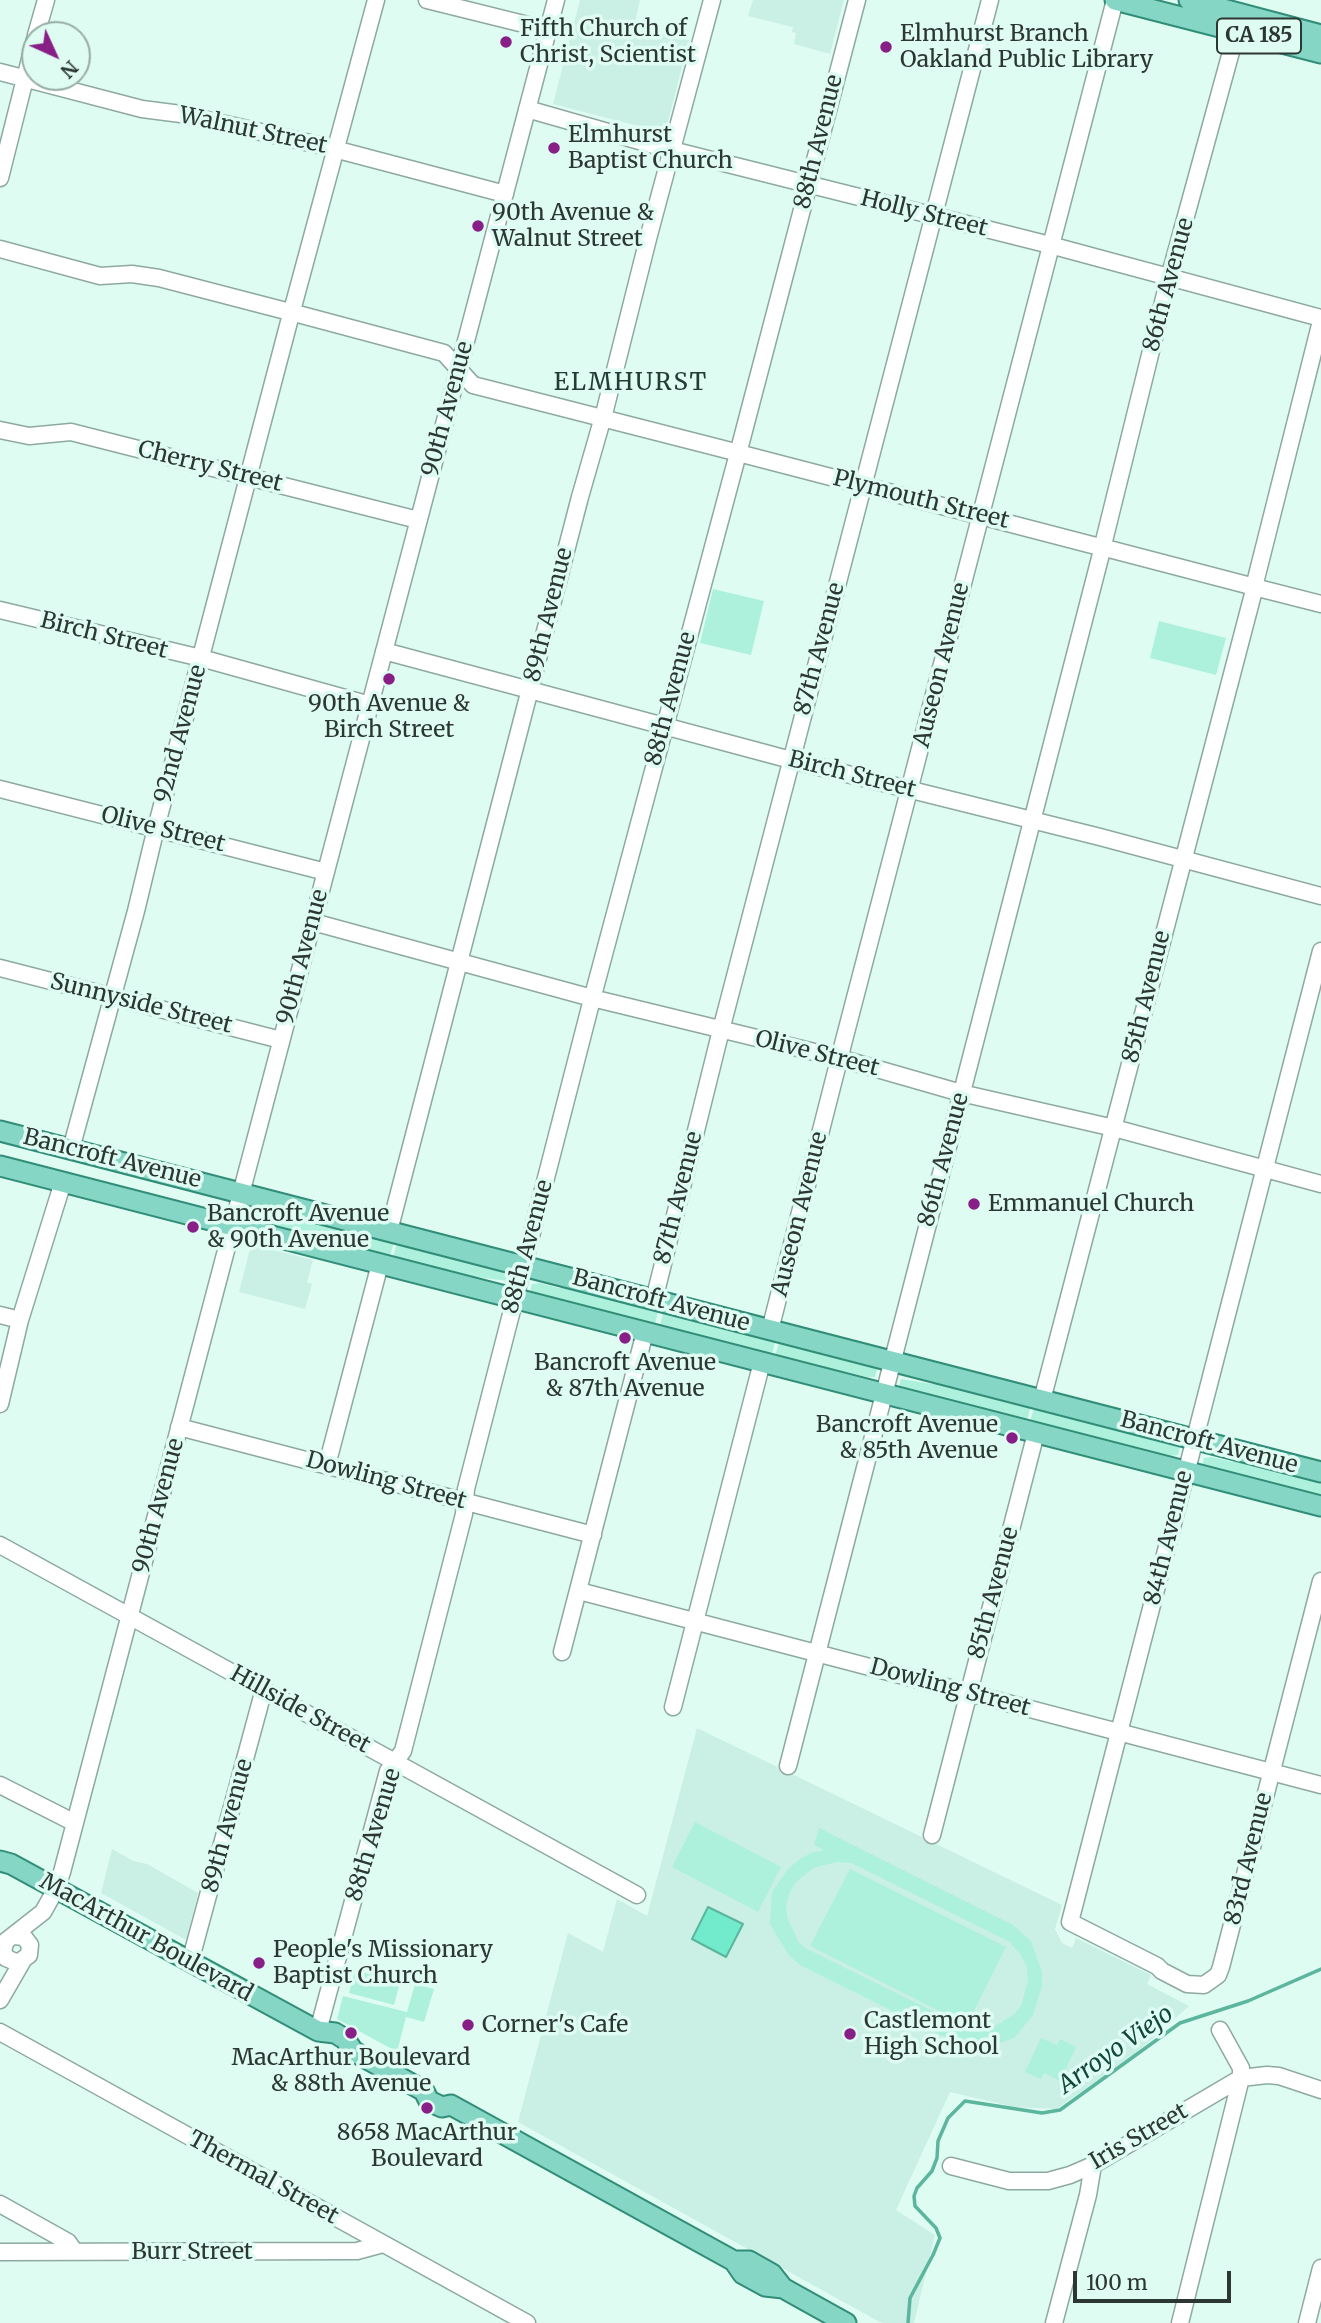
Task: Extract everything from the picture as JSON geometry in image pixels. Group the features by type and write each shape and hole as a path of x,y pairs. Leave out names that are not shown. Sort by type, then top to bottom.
{"main road":[{"name":"CA 185","path":"1115,0 1321,53"},
{"name":"CA 185","path":"1189,0 1321,35"},
{"name":"Bancroft Avenue","path":"0,1131 1321,1472"},
{"name":"Bancroft Avenue","path":"0,1166 1321,1506"},
{"name":"MacArthur Boulevard","path":"4,1859 318,2031 329,2045 339,2051 353,2051 424,2091 429,2101 442,2107 451,2105 734,2261 749,2261 772,2273 783,2288 846,2323"}],"street":[{"path":"40,21 46,0"},
{"name":"92nd Avenue","path":"71,1149 376,0"},
{"path":"426,0 548,30"},
{"name":"90th Avenue","path":"0,2000 11,1950 43,1912 56,1889 75,1823 556,0"},
{"name":"89th Avenue","path":"389,1231 712,0"},
{"name":"88th Avenue","path":"318,2031 388,1771 403,1751 464,1514 466,1489 592,998 788,271 807,184 857,0"},
{"name":"87th Avenue","path":"654,1300 721,1030 990,0"},
{"name":"Auseon Avenue","path":"770,1330 1115,0"},
{"name":"86th Avenue","path":"788,1766 882,1393 1103,547 1169,278 1237,30"},
{"name":"Walnut Street","path":"0,72 21,77"},
{"path":"0,178 21,90"},
{"name":"Walnut Street","path":"73,91 142,109 181,114 335,149 505,194"},
{"name":"Holly Street","path":"527,109 671,150 1050,245 1321,319"},
{"name":"Plymouth Street","path":"0,249 100,276 132,274 159,278 444,353 472,385 1321,604"},
{"name":"85th Avenue","path":"1042,1400 1254,587 1321,319"},
{"name":"Cherry Street","path":"0,429 29,436 71,432 418,520"},
{"name":"Birch Street","path":"0,610 201,659 370,705"},
{"name":"Birch Street","path":"384,651 791,760 1321,896"},
{"name":"Olive Street","path":"0,789 326,872"},
{"name":"Olive Street","path":"313,922 592,998 839,1058 961,1093 1114,1128 1321,1184"},
{"name":"84th Avenue","path":"1070,1922 1321,951"},
{"name":"Sunnyside Street","path":"0,968 281,1040"},
{"path":"0,1404 20,1320 63,1182"},
{"path":"327,1465 380,1264"},
{"path":"0,1315 20,1320"},
{"path":"562,1652 645,1332"},
{"path":"673,1707 762,1362"},
{"name":"Dowling Street","path":"179,1427 593,1535"},
{"name":"85th Avenue","path":"932,1835 1036,1433"},
{"name":"Hillside Street","path":"0,1545 636,1895"},
{"name":"83rd Avenue","path":"1070,1922 1187,1984 1195,1986 1212,1981 1222,1967 1321,1581"},
{"name":"Dowling Street","path":"579,1591 1321,1785"},
{"name":"89th Avenue","path":"190,1962 264,1689"},
{"path":"0,1785 75,1823"},
{"path":"1180,2323 1241,2078 1241,2068 1220,2030"},
{"name":"Thermal Street","path":"0,2032 527,2323"},
{"name":"Iris Street","path":"951,2166 1009,2181 1048,2181 1093,2165 1241,2078 1279,2076 1321,2090"},
{"path":"1054,2323 1088,2195 1093,2165"},
{"path":"0,2204 68,2242 75,2252"},
{"name":"Burr Street","path":"0,2252 357,2251 383,2244"},
{"path":"1307,2323 1321,2268"}],"shaded area":[{"path":"580,0 640,0 634,26 689,40 665,133 553,104"},
{"path":"753,0 844,0 830,54 794,44 796,33 792,32 793,27 748,16"},
{"path":"713,589 764,601 751,655 700,643"},
{"path":"1159,621 1226,638 1216,675 1150,658"},
{"path":"257,1210 301,1221 315,1220 395,1239 389,1259 254,1224"},
{"path":"398,1240 510,1270 507,1281 477,1277 468,1279 392,1260"},
{"path":"258,1246 313,1260 307,1282 312,1284 305,1309 239,1292 250,1249"},
{"path":"540,1283 559,1288 576,1287 659,1308 654,1328 529,1295 532,1284"},
{"path":"664,1309 776,1338 771,1358 659,1330"},
{"path":"780,1339 878,1365 875,1377 846,1372 830,1374 774,1359"},
{"path":"901,1379 932,1384 945,1382 1031,1405 1026,1424 898,1391"},
{"path":"1035,1405 1181,1443 1178,1455 1168,1456 1151,1451 1134,1453 1029,1425"},
{"path":"1212,1457 1232,1462 1248,1461 1321,1479 1321,1501 1201,1469 1204,1458"},
{"name":"Castlemont High School","path":"697,1728 1062,1905 1055,1929 1062,1943 1072,1948 1076,1938 1151,1975 1147,1984 1189,2006 1127,2061 1056,2109 1014,2107 950,2092 896,2210 935,2235 914,2323 878,2321 518,2122 568,1933 603,1952 617,1899 647,1916"},
{"path":"695,1822 781,1867 758,1912 672,1867"},
{"path":"819,1828 1013,1925 1031,1941 1042,1972 1042,1986 1033,2015 1014,2038 980,2046 959,2044 800,1965 788,1954 770,1924 772,1892 788,1869 800,1859 824,1850 814,1845","holes":["837,1862 851,1863 1010,1942 1027,1967 1028,1981 1021,2006 1013,2015 995,2026 974,2028 961,2025 805,1948 798,1941 787,1917 789,1894 795,1883 813,1868"]},
{"path":"112,1849 133,1861 147,1864 198,1893 186,1940 101,1893"},
{"path":"850,1869 1006,1947 967,2025 810,1946"},
{"path":"708,1907 743,1924 726,1957 692,1939"},
{"path":"355,1970 400,1982 394,2005 349,1993"},
{"path":"415,1984 434,1989 424,2022 406,2017 397,2052 337,2019 343,1996 407,2012"},
{"path":"1041,2038 1057,2045 1060,2039 1076,2047 1060,2081 1044,2073 1041,2079 1025,2072"}],"waterway":[{"name":"Arroyo Viejo","path":"908,2323 910,2298 940,2238 936,2228 915,2206 914,2196 917,2188 932,2171 937,2158 938,2141 948,2118 965,2101 1042,2113 1060,2110 1180,2023 1248,2001 1321,1969"}],"place":[{"name":"Fifth Church of Christ, Scientist","path":"506,42"},
{"name":"Elmhurst Branch Oakland Public Library","path":"886,47"},
{"name":"Elmhurst Baptist Church","path":"554,148"},
{"name":"90th Avenue & Walnut Street","path":"478,226"},
{"name":"90th Avenue & Birch Street","path":"389,679"},
{"name":"Emmanuel Church","path":"974,1204"},
{"name":"Bancroft Avenue & 90th Avenue","path":"193,1227"},
{"name":"Bancroft Avenue & 87th Avenue","path":"625,1338"},
{"name":"Bancroft Avenue & 85th Avenue","path":"1012,1438"},
{"name":"People's Missionary Baptist Church","path":"259,1963"},
{"name":"Corner's Cafe","path":"468,2025"},
{"name":"MacArthur Boulevard & 88th Avenue","path":"351,2033"},
{"name":"Castlemont High School","path":"850,2034"},
{"name":"8658 MacArthur Boulevard","path":"427,2108"}],"district":[{"name":"ELMHURST","path":"631,383"}]}
